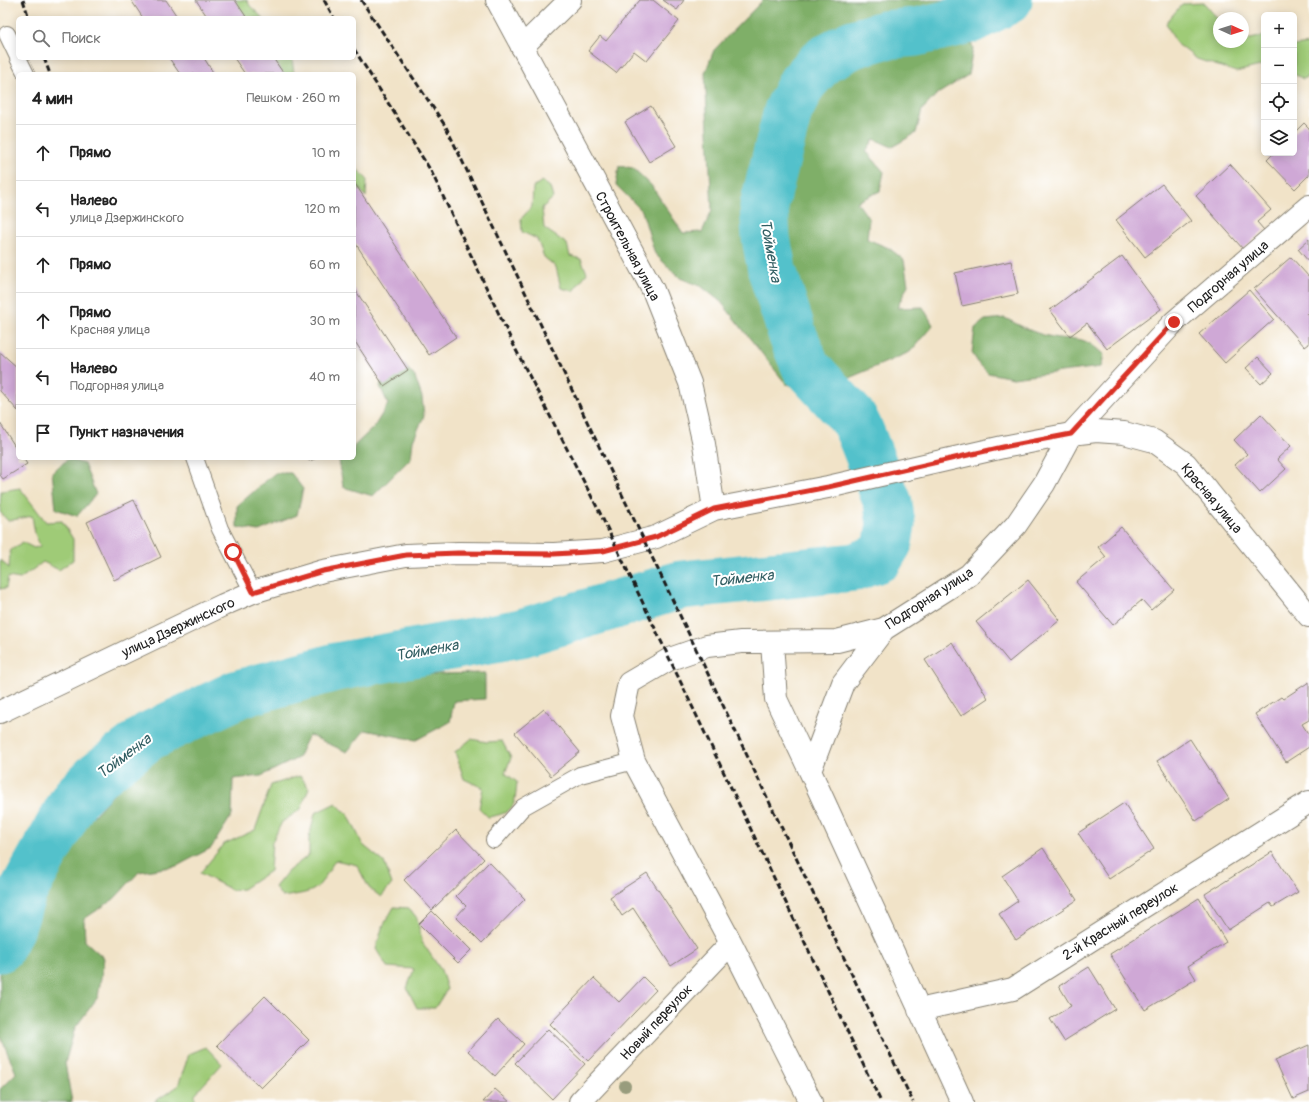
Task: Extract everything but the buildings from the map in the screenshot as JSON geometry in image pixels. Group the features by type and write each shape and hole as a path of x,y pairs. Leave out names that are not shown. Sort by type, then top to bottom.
{"street":[{"name":"Строительная улица","path":"497,0 653,290 690,383 704,444 714,509"},
{"path":"522,47 570,0"},
{"name":"Подгорная улица","path":"811,1102 731,943 634,761 622,716 629,683 670,659 708,646 741,642 772,643 837,641 884,629 969,575 1016,525 1044,484 1071,434 1174,322 1309,206"},
{"name":"Красная улица","path":"828,487 967,455 1071,434 1096,431 1124,433 1154,441 1186,464 1309,616"},
{"name":"улица Дзержинского","path":"0,712 253,592 323,571 406,555 458,553 554,554 603,551 656,537 714,509 828,487"},
{"path":"810,771 843,683 884,629"},
{"path":"772,643 776,698 962,1102"},
{"name":"2-й Красный переулок","path":"919,1010 1014,990 1309,802"},
{"name":"Новый переулок","path":"580,1102 731,943"}],"lane":[{"path":"7,34 16,54"},
{"path":"19,60 25,72"},
{"path":"196,460 220,529 253,592"},
{"path":"494,840 523,807 580,775 634,761"}],"green space":[{"path":"234,0 247,0 250,6 261,16 245,16"},
{"path":"763,0 975,0 968,32 973,49 968,75 936,95 922,110 916,133 892,147 874,139 866,151 884,172 880,191 857,202 869,219 867,239 889,248 904,260 908,285 897,308 923,307 933,325 910,352 814,393 786,384 721,302 702,287 680,278 655,254 642,211 616,185 619,166 633,168 651,185 683,233 702,232 712,210 705,73 714,50"},
{"path":"1204,3 1213,13 1213,48 1249,48 1249,39 1261,37 1261,66 1236,72 1197,59 1176,43 1166,23 1182,4"},
{"path":"1309,44 1309,76 1303,79 1297,76 1297,46"},
{"path":"273,60 292,60 294,72 281,72"},
{"path":"356,168 367,179 366,197 356,184"},
{"path":"542,181 550,187 553,198 542,208 544,228 567,244 570,256 581,259 587,273 573,291 561,288 556,267 544,257 537,239 522,232 521,219 532,206 533,187"},
{"path":"1005,318 1042,335 1083,340 1089,343 1104,355 1101,367 1013,378 988,373 979,364 972,353 975,328 985,320"},
{"path":"402,362 415,377 422,397 424,416 413,441 411,458 373,496 343,487 339,460 356,460 356,444 374,427 388,404 380,386 386,366"},
{"path":"67,460 84,464 96,494 77,516 56,509 52,472"},
{"path":"275,473 291,473 303,489 297,515 259,531 237,527 237,506"},
{"path":"20,488 46,522 62,521 73,539 73,560 59,570 43,562 20,579 8,577 6,588 0,589 0,560 9,568 10,551 22,542 34,548 40,546 35,534 32,516 8,521 0,512 1,491"},
{"path":"485,673 485,699 454,701 450,722 416,740 365,730 347,752 309,735 298,758 261,776 233,779 232,815 211,848 177,866 139,872 114,899 84,919 85,941 104,958 98,997 75,1028 65,1063 72,1102 0,1102 0,1089 16,1073 0,1035 0,956 5,950 28,882 49,854 72,839 154,750 234,704 340,676"},
{"path":"471,739 487,742 502,741 511,758 505,773 517,782 514,803 508,811 488,817 479,808 483,788 464,779 455,752"},
{"path":"300,776 309,788 301,809 282,822 272,842 270,871 243,889 232,890 200,873 224,844 255,830 271,785"},
{"path":"336,803 349,816 363,845 384,862 392,884 381,897 369,888 357,865 335,860 316,888 304,893 282,897 275,887 288,871 309,855 309,838 315,813"},
{"path":"394,907 409,908 417,918 422,942 441,970 447,989 435,1008 417,1008 407,988 414,969 387,967 376,949 382,928"},
{"path":"206,1047 222,1064 195,1094 195,1102 154,1102 178,1086 189,1054"}],"waterway":[{"name":"Тойменка","path":"0,948 12,924 22,893 75,798 98,775 149,736 238,694 336,667 521,633 681,585 855,567 879,558 888,543 891,524 888,503 853,418 806,367 793,336 772,270 766,238 764,206 788,111 802,83 824,59 853,44 884,35 916,32 971,19 1008,0"}],"railway":[{"path":"23,0 28,16"},
{"path":"324,0 333,16"},
{"path":"361,0 446,127 913,1102"},
{"path":"356,52 431,171 516,350 599,511 881,1102"},
{"path":"45,60 49,72"}],"route":[{"path":"233,552 253,592 323,571 406,555 458,553 554,554 603,551 656,537 714,509 828,487 1003,447 1071,434 1174,322"}]}
